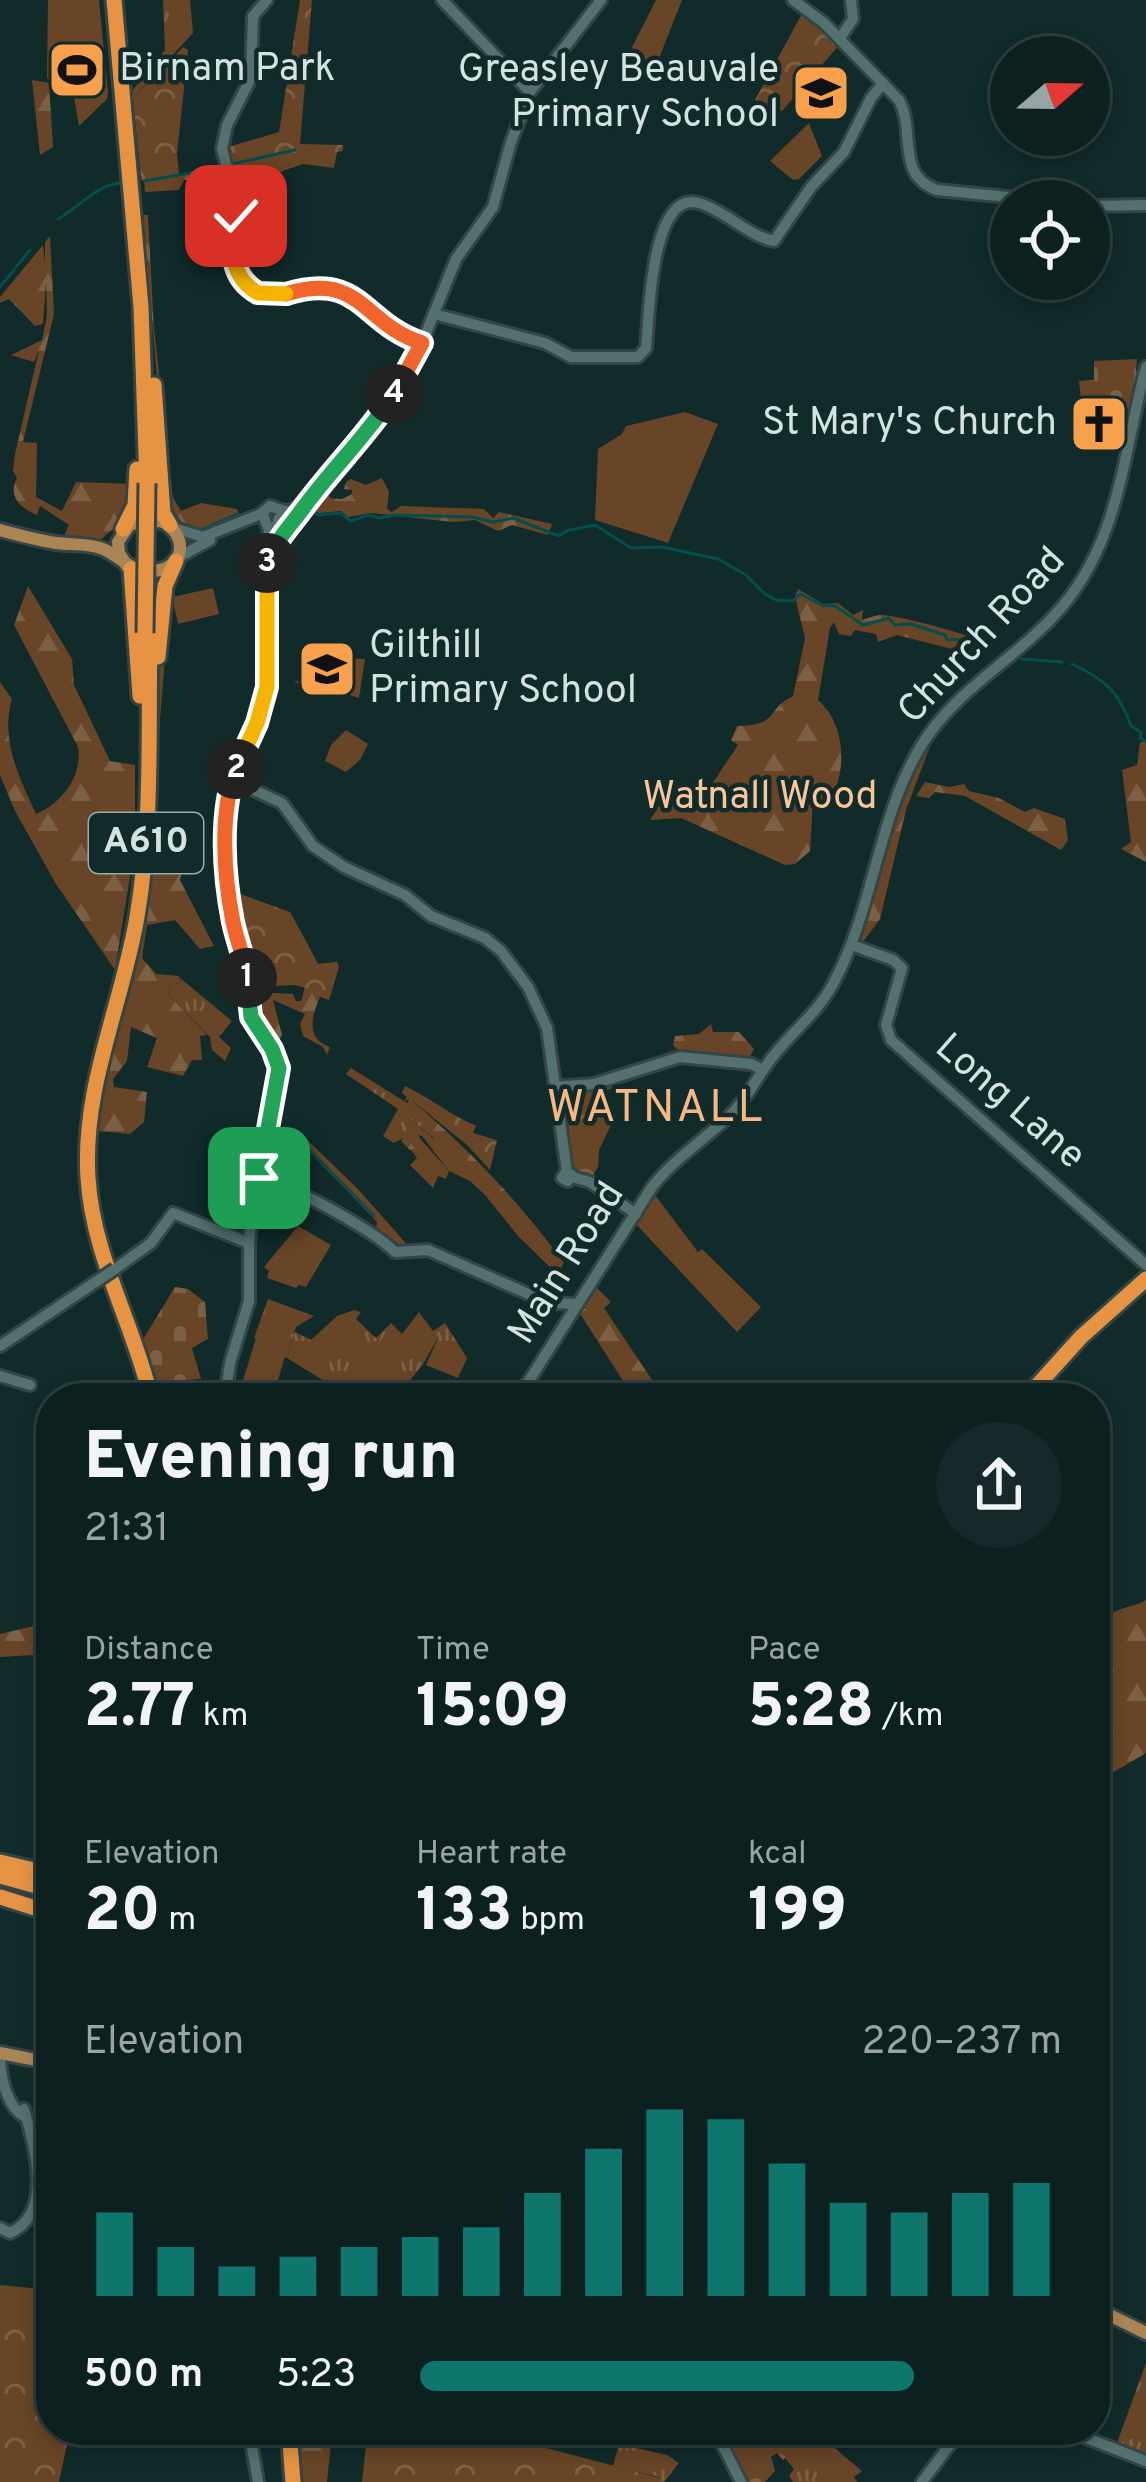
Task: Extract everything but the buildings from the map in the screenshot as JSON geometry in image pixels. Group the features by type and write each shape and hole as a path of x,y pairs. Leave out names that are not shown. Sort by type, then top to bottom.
{"highway":[{"name":"A610","path":"117,0 146,348 148,769 141,897 94,1093 88,1168 99,1250 144,1383"},
{"path":"146,348 160,437 163,513 172,527"},
{"path":"123,530 136,502 146,348"},
{"path":"148,769 165,586 177,559"},
{"path":"129,567 143,735"},
{"name":"A610","path":"143,1383 101,1271 88,1220 82,1156 89,1091 135,903 147,633"},
{"path":"1039,1383 1081,1336 1146,1284"},
{"path":"1050,1383 1146,1284"},
{"path":"0,1862 36,1870"},
{"path":"0,1880 36,1890"},
{"path":"0,1897 36,1908"},
{"path":"286,2445 289,2482"}],"main road":[{"path":"0,530 87,546 101,548 129,567 158,571 177,559 182,541 172,527 142,520 106,543 87,546"},
{"path":"123,530 118,549 129,567"},
{"path":"4,2060 36,2063"},
{"path":"1110,2314 1142,2328"}],"street":[{"path":"266,0 253,16 250,77 227,125 222,149 236,199 233,260 237,273 249,288 267,296 320,287 350,293 385,327 422,343"},
{"path":"442,0 530,92"},
{"path":"271,552 373,425 422,343 456,260 493,207 530,92 601,0"},
{"path":"793,0 839,38 905,112 915,177 930,188 990,195"},
{"path":"839,38 853,19 850,0"},
{"path":"434,314 545,343 571,357 642,355 656,248 672,217 693,201 774,241 814,184 844,152 883,82"},
{"path":"1110,206 1146,205"},
{"name":"Church Road","path":"852,945 896,800 925,740 967,691 1052,619 1097,553 1121,490 1146,368"},
{"path":"177,559 227,532 305,506"},
{"path":"172,527 203,537 271,518"},
{"path":"266,568 271,518"},
{"path":"228,1383 250,1287 256,1178 279,1065 250,1014 246,965 231,910 227,820 232,780 261,712 269,666 266,568 271,518"},
{"path":"232,780 286,806 316,849 435,919 485,938 501,951 528,986 543,1016 570,1174 636,1214"},
{"name":"Long Lane","path":"852,945 901,966 902,978 886,1025 891,1040 1146,1265"},
{"name":"Main Road","path":"527,1383 660,1177 732,1114 826,997 852,945"},
{"path":"554,1088 594,1084 683,1057 751,1064 763,1070"},
{"path":"256,1178 291,1188 376,1234 399,1253 428,1250 549,1304 577,1304"},
{"path":"0,1346 151,1243 173,1213 249,1243"},
{"path":"0,1376 30,1385"},
{"path":"4,2060 34,2145 36,2180"},
{"path":"0,2228 10,2233 21,2227 36,2199"},
{"path":"252,2445 258,2482"},
{"path":"722,2445 741,2482"},
{"path":"922,2482 950,2445"},
{"path":"1105,2445 1146,2461"}],"green space":[{"name":"Birnam Park","path":"48,0 99,0 107,99 79,126 73,91 47,78"},
{"path":"163,0 190,0 193,33 133,98 132,91 165,50"},
{"path":"300,0 312,0 300,144 343,145 343,151 337,152 334,168 303,164 236,187 225,148 279,132"},
{"path":"656,0 682,0 652,76 626,59"},
{"path":"804,10 841,43 782,111 754,102"},
{"path":"183,47 188,50 179,174 221,166 231,189 209,190 204,180 184,180 179,190 145,192 133,98"},
{"path":"32,80 49,83 53,147 40,155"},
{"path":"809,123 822,156 793,180 770,161"},
{"path":"143,215 148,215 154,329 173,498 181,511 201,503 237,509 239,514 207,533 181,528 169,517"},
{"path":"50,236 54,314 23,442 37,443 36,497 62,511 76,482 134,484 131,513 97,543 62,540 69,525 40,506 37,515 26,509 14,491 15,454 39,350 34,362 11,355 42,340 46,282 43,324 35,326 9,299 0,303 0,297 43,245 45,263 45,242"},
{"path":"1137,359 1136,371 1142,373 1132,410 1103,413 1106,423 1129,423 1124,447 1086,445 1079,381 1094,380 1094,361"},
{"path":"685,412 718,424 668,543 595,520 598,449 622,434 626,426"},
{"path":"332,476 338,484 328,493 330,498 342,499 352,494 344,489 351,479 366,485 382,478 389,492 387,509 392,512 401,506 484,509 493,518 499,512 552,524 548,535 512,525 498,531 475,520 319,513 308,507"},
{"path":"201,546 182,565 173,584 150,844 158,853 166,848 175,863 192,859 196,867 182,873 180,880 214,946 200,949 175,920 147,925 142,958 156,974 179,976 181,984 171,983 168,994 207,1035 200,1036 202,1060 192,1060 183,1076 147,1067 157,1038 131,1027 127,1061 113,1079 114,1087 147,1092 144,1122 130,1134 98,1131 93,1175 114,1262 108,1269 95,1216 89,1161 93,1113 140,915 166,583 185,554"},
{"path":"28,586 72,659 74,685 110,761 135,765 135,846 115,970 56,884 0,775 0,682 12,699 8,729 13,758 36,814 68,788 79,758 78,747 14,625"},
{"path":"213,588 219,614 178,624 172,597"},
{"name":"Watnall Wood","path":"798,589 823,604 838,603 853,615 863,610 862,620 880,615 901,618 990,645 967,643 952,649 897,635 878,642 876,634 855,630 851,636 839,634 834,622 818,700 838,734 840,775 830,800 813,799 810,851 795,864 785,865 681,818 650,820 663,800 695,801 708,790 738,745 731,740 737,726 766,720 793,696 805,638 795,597"},
{"path":"328,658 365,659 359,698 330,688 322,697 294,681 328,684 334,662"},
{"path":"346,730 368,744 346,772 325,761 331,745"},
{"path":"1146,741 1146,862 1121,849 1131,842 1122,770 1137,765 1140,742"},
{"path":"925,745 929,749 906,810 880,919 859,941 895,812"},
{"path":"925,782 949,787 964,784 969,791 999,798 1025,812 1034,808 1065,819 1068,840 1061,850 965,796 935,792 929,798 916,796"},
{"path":"232,891 290,912 318,964 337,962 331,995 295,985 252,987"},
{"path":"290,912 318,964 337,962 339,967 329,1000 320,997 313,1020 317,1039 330,1047 327,1055 323,1047 303,1036 300,1024 305,1014 273,1000 282,1035 275,1047 255,1014 250,970 273,993 293,994 301,1001 305,968"},
{"path":"180,978 232,1021 219,1037 231,1048 225,1061 212,1050 210,1037 168,994 171,983 181,984"},
{"path":"711,1024 713,1032 739,1032 754,1049 747,1062 683,1055 673,1045 675,1036 699,1034"},
{"path":"351,1068 407,1103 438,1133 435,1139 399,1115 449,1171 446,1179 438,1176 433,1188 410,1165 417,1158 403,1138 394,1143 383,1136 398,1109 346,1074"},
{"path":"617,1078 619,1086 607,1090 612,1123 591,1179 572,1166 561,1097 574,1095 573,1088"},
{"path":"405,1086 476,1126 473,1133 497,1140 490,1170 410,1099 404,1101"},
{"path":"410,1099 473,1156 529,1218 564,1263 557,1274 485,1195 449,1171 422,1136 417,1135 410,1150 401,1141 411,1128 399,1117 401,1112 434,1139 437,1133 407,1103"},
{"path":"303,1136 410,1248 397,1249 376,1228 377,1222 299,1141"},
{"path":"655,1195 698,1252 702,1249 761,1307 737,1332 635,1223"},
{"path":"298,1226 331,1245 306,1287 296,1288 267,1278 269,1271 264,1267"},
{"path":"594,1285 611,1302 604,1308 654,1383 624,1383 577,1309"},
{"path":"175,1287 188,1289 205,1302 208,1339 192,1348 201,1379 158,1382 142,1341"},
{"path":"268,1299 314,1316 296,1327 287,1358 283,1357 285,1348 254,1338"},
{"path":"361,1312 356,1319 376,1338 391,1323 402,1334 419,1312 433,1331 445,1323 467,1358 458,1378 426,1365 439,1336 408,1383 328,1383 287,1358 295,1332 311,1340 337,1316"},
{"path":"261,1322 292,1331 277,1383 242,1383"},
{"path":"387,1330 411,1344 389,1382 365,1368"},
{"path":"1146,1600 1146,1753 1110,1774 1110,1616"},
{"path":"36,1626 36,1655 0,1657 0,1634"},
{"path":"0,2285 36,2289 36,2445 67,2445 59,2482 0,2482"},
{"path":"1146,2363 1146,2458 1120,2446 1118,2440"},
{"path":"294,2445 331,2445 327,2482 298,2482"},
{"path":"366,2445 536,2445 660,2478 658,2482 362,2482"},
{"path":"619,2445 667,2455 679,2463 664,2482 613,2466"},
{"path":"728,2445 799,2445 783,2460 777,2453 771,2457 775,2471 765,2482 746,2482"},
{"path":"799,2445 831,2445 862,2471 854,2477 857,2482 793,2482 789,2476 794,2469 785,2458"}],"waterway":[{"path":"232,164 295,150"},
{"path":"144,181 220,168"},
{"path":"58,219 97,191 122,183"},
{"path":"0,287 30,250"},
{"path":"170,509 182,525"},
{"path":"306,509 318,515 340,513 351,521 368,515 472,517 493,522 513,518 559,536 595,525 631,548 662,547 718,559 776,600 793,601 800,594 835,606 863,625 889,618 895,625 911,624 945,635 947,640 991,642"},
{"path":"201,530 238,514"},
{"path":"1022,659 1062,662"},
{"path":"1072,664 1110,688 1131,726 1146,741"},
{"path":"300,1140 374,1216"}],"place":[{"name":"Birnam Park","path":"77,70"},
{"name":"Greasley Beauvale Primary School","path":"821,93"},
{"name":"St Mary's Church","path":"1099,424"},
{"name":"Gilthill Primary School","path":"327,669"}],"district":[{"name":"WATNALL","path":"656,1109"}],"route":[{"path":"236,216 233,260 249,288 272,296 320,287 337,289 361,301 391,331 422,343 381,415 309,500 273,549 266,568 267,687 232,780 227,820 231,910 246,965 248,1007 279,1068 259,1178"}]}
